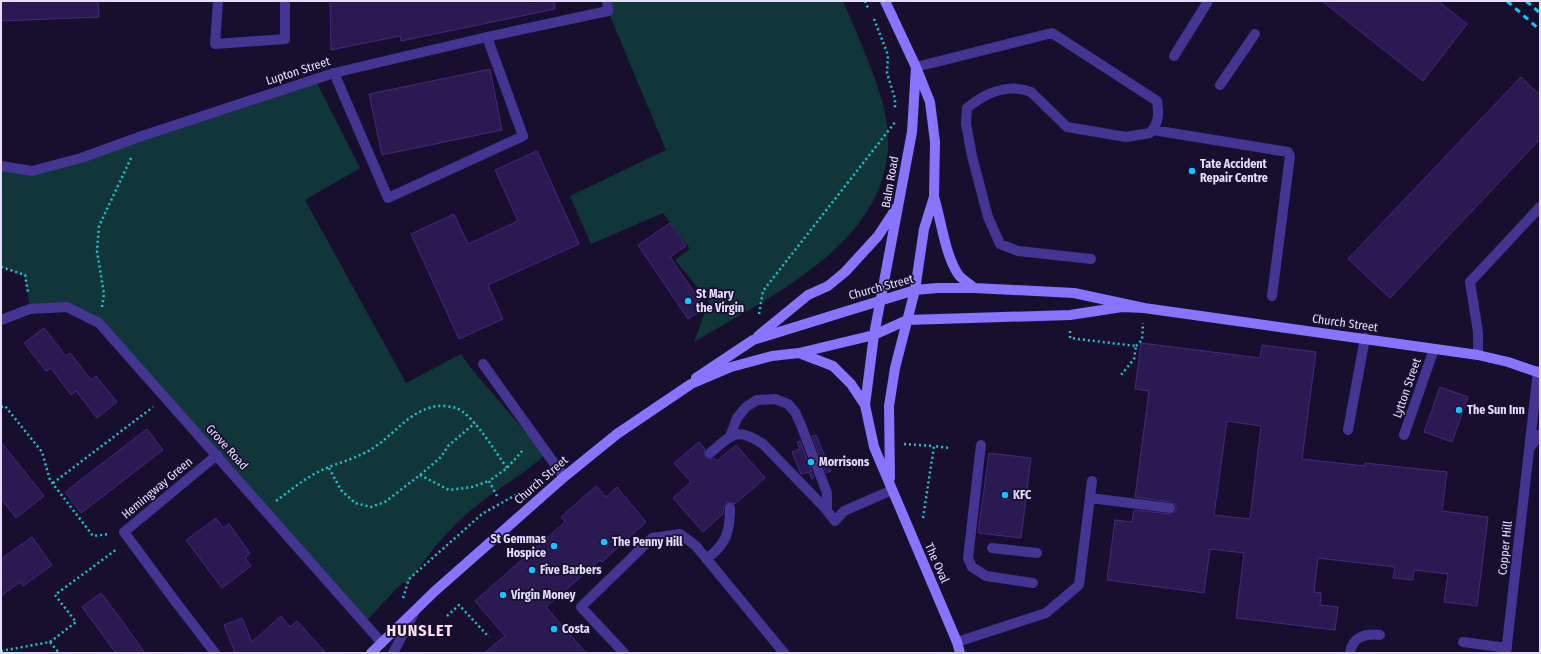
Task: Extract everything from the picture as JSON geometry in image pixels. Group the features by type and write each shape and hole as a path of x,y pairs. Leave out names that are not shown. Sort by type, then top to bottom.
{"street":[{"path":"218,1 215,44 285,39 285,1"},
{"name":"Balm Road","path":"885,1 916,67 930,102 934,142 934,196 924,229 915,290 907,320"},
{"path":"1174,56 1207,3"},
{"name":"Lupton Street","path":"1,166 32,171 81,158 142,136 334,73 487,37 608,6"},
{"path":"916,67 1052,33 1157,101 1159,113 1156,126 1153,130 1150,133 1126,137 1067,127 1031,92 1024,89 994,91 980,97 967,108 966,124 972,156 988,217 1000,244 1018,251 1091,258"},
{"path":"1220,85 1255,34"},
{"path":"334,73 388,198 523,136 487,37"},
{"name":"Balm Road","path":"874,335 912,132 916,67"},
{"path":"1153,130 1288,152 1290,156 1272,296"},
{"path":"934,196 942,225 947,252 958,274 974,288"},
{"path":"753,340 808,295 828,286 845,272 878,236 900,202"},
{"path":"1478,355 1478,332 1470,282 1540,207"},
{"name":"Church Street","path":"691,384 698,376 753,340 915,290 974,288 1074,293 1144,308 1478,355 1539,372"},
{"name":"Grove Road","path":"1,320 30,310 67,307 99,324 217,455 382,643"},
{"name":"Church Street","path":"371,653 417,608 564,477 618,434 691,384 738,365 772,356 798,353 874,335 907,320 1070,315 1122,307 1144,308"},
{"name":"The Oval","path":"891,487 889,406 895,368 907,320"},
{"name":"The Oval","path":"874,335 865,405 874,447 957,642 960,653"},
{"path":"1348,430 1365,338"},
{"name":"Lytton Street","path":"1404,435 1434,349"},
{"path":"798,353 833,366 851,384 865,405"},
{"path":"483,364 564,477"},
{"name":"Copper Hill","path":"1463,642 1506,651 1539,372"},
{"path":"730,437 737,418 746,407 757,400 775,399 788,404 795,412 801,425 827,493 827,511"},
{"path":"710,453 736,434 744,434 763,444 835,521 844,511 891,487"},
{"name":"Copper Hill","path":"1529,450 1540,434"},
{"path":"981,445 968,558 972,568 986,576 1033,583"},
{"name":"Hemingway Green","path":"215,653 126,536 217,455"},
{"path":"957,642 1046,613 1079,585 1092,481"},
{"path":"1090,498 1170,508"},
{"path":"706,559 722,547 730,523 730,508"},
{"path":"624,653 581,607 652,538 680,534 696,546 784,653"},
{"path":"992,548 1037,553"},
{"name":"Church Street","path":"393,653 417,608"},
{"path":"1350,653 1350,648 1357,639 1368,633 1380,635"}],"path":[{"path":"865,1 888,55 887,73 895,99 895,128"},
{"path":"753,340 763,291 914,99"},
{"path":"99,324 104,294 97,251 99,226 142,136"},
{"path":"1,267 25,276 30,310"},
{"path":"1121,375 1134,359 1136,346 1142,340 1144,308"},
{"path":"1070,315 1070,338 1136,346"},
{"path":"53,483 165,398"},
{"path":"1,407 6,406 42,452 50,480 93,536 126,536"},
{"path":"265,510 296,486 329,468 368,452 387,439 400,426 416,414 432,407 444,406 457,408 475,423 507,468"},
{"path":"329,468 341,490 355,502 371,507 385,502 420,475 441,457 448,446 475,423"},
{"path":"420,475 449,490 472,487 489,482 507,468 521,454 534,436"},
{"path":"890,444 949,448"},
{"path":"911,536 923,518 934,446"},
{"path":"489,482 498,496"},
{"path":"1,651 50,642 76,622 55,595 126,536"},
{"path":"447,616 459,605 489,636"},
{"path":"50,642 59,653"}],"green space":[{"path":"607,1 843,1 871,67 882,102 888,135 884,172 870,206 849,235 821,261 790,284 694,342 709,301 675,260 690,249 663,213 591,244 570,196 666,150 608,11"},
{"path":"315,79 360,168 305,200 406,383 461,354 470,367 545,455 530,468 481,502 451,529 433,549 409,582 402,583 364,623 99,324 67,307 30,309 25,276 1,267 1,166 32,171"}],"building":[{"path":"1,1 98,1 99,17 1,21"},
{"path":"330,1 554,1 555,9 401,41 400,36 331,50"},
{"path":"1322,1 1438,1 1467,24 1423,81"},
{"path":"490,69 502,130 382,155 369,94"},
{"path":"1521,77 1540,95 1540,139 1390,298 1348,259"},
{"path":"537,151 579,244 488,285 503,319 459,339 411,234 454,214 468,244 518,221 495,170"},
{"path":"670,223 686,246 670,257 705,308 688,319 638,245"},
{"path":"44,328 66,356 70,353 91,380 96,376 117,402 97,418 76,391 71,395 51,368 46,371 24,343"},
{"path":"1141,343 1260,358 1262,345 1316,352 1302,459 1365,466 1365,463 1447,472 1442,511 1488,517 1477,606 1444,602 1448,574 1414,570 1413,580 1393,578 1395,567 1318,558 1314,592 1321,593 1320,605 1338,607 1335,630 1236,618 1244,553 1210,549 1204,593 1107,580 1115,520 1132,522 1134,510 1170,514 1175,512 1176,509 1176,505 1171,502 1135,497 1149,391 1135,389","holes":["1227,421 1261,426 1250,519 1214,515"]},
{"path":"1440,387 1468,397 1452,442 1424,432"},
{"path":"147,429 163,450 81,513 65,492"},
{"path":"816,435 831,471 826,473 812,436"},
{"path":"800,441 814,478 812,479 809,472 801,474 792,452 800,449 797,442"},
{"path":"1,442 44,496 16,518 1,499"},
{"path":"699,442 705,449 705,457 711,459 714,458 717,461 736,445 765,478 735,504 731,502 727,503 724,507 723,514 703,532 673,498 691,482 674,463"},
{"name":"KFC","path":"989,453 1031,458 1021,538 978,533"},
{"path":"596,486 606,497 617,487 646,522 602,562 600,560 546,607 586,653 484,653 505,636 475,601 565,522 561,517"},
{"path":"216,518 223,528 229,524 250,553 245,558 251,566 222,588 186,540"},
{"path":"32,537 52,565 23,586 20,582 1,596 1,559"},
{"path":"101,593 145,653 116,653 82,607"},
{"path":"281,616 290,627 297,621 326,653 235,653 224,625 242,618 252,642"}],"railway":[{"path":"1507,1 1540,30"},
{"path":"1526,1 1540,13"}],"place":[{"name":"Tate Accident Repair Centre","path":"1192,171"},
{"name":"St Mary the Virgin","path":"688,301"},
{"name":"The Sun Inn","path":"1459,410"},
{"name":"Morrisons","path":"811,462"},
{"name":"KFC","path":"1005,495"},
{"name":"The Penny Hill","path":"604,542"},
{"name":"St Gemmas Hospice","path":"554,546"},
{"name":"Five Barbers","path":"532,570"},
{"name":"Virgin Money","path":"503,595"},
{"name":"Costa","path":"554,629"}],"district":[{"name":"HUNSLET","path":"420,630"}]}
